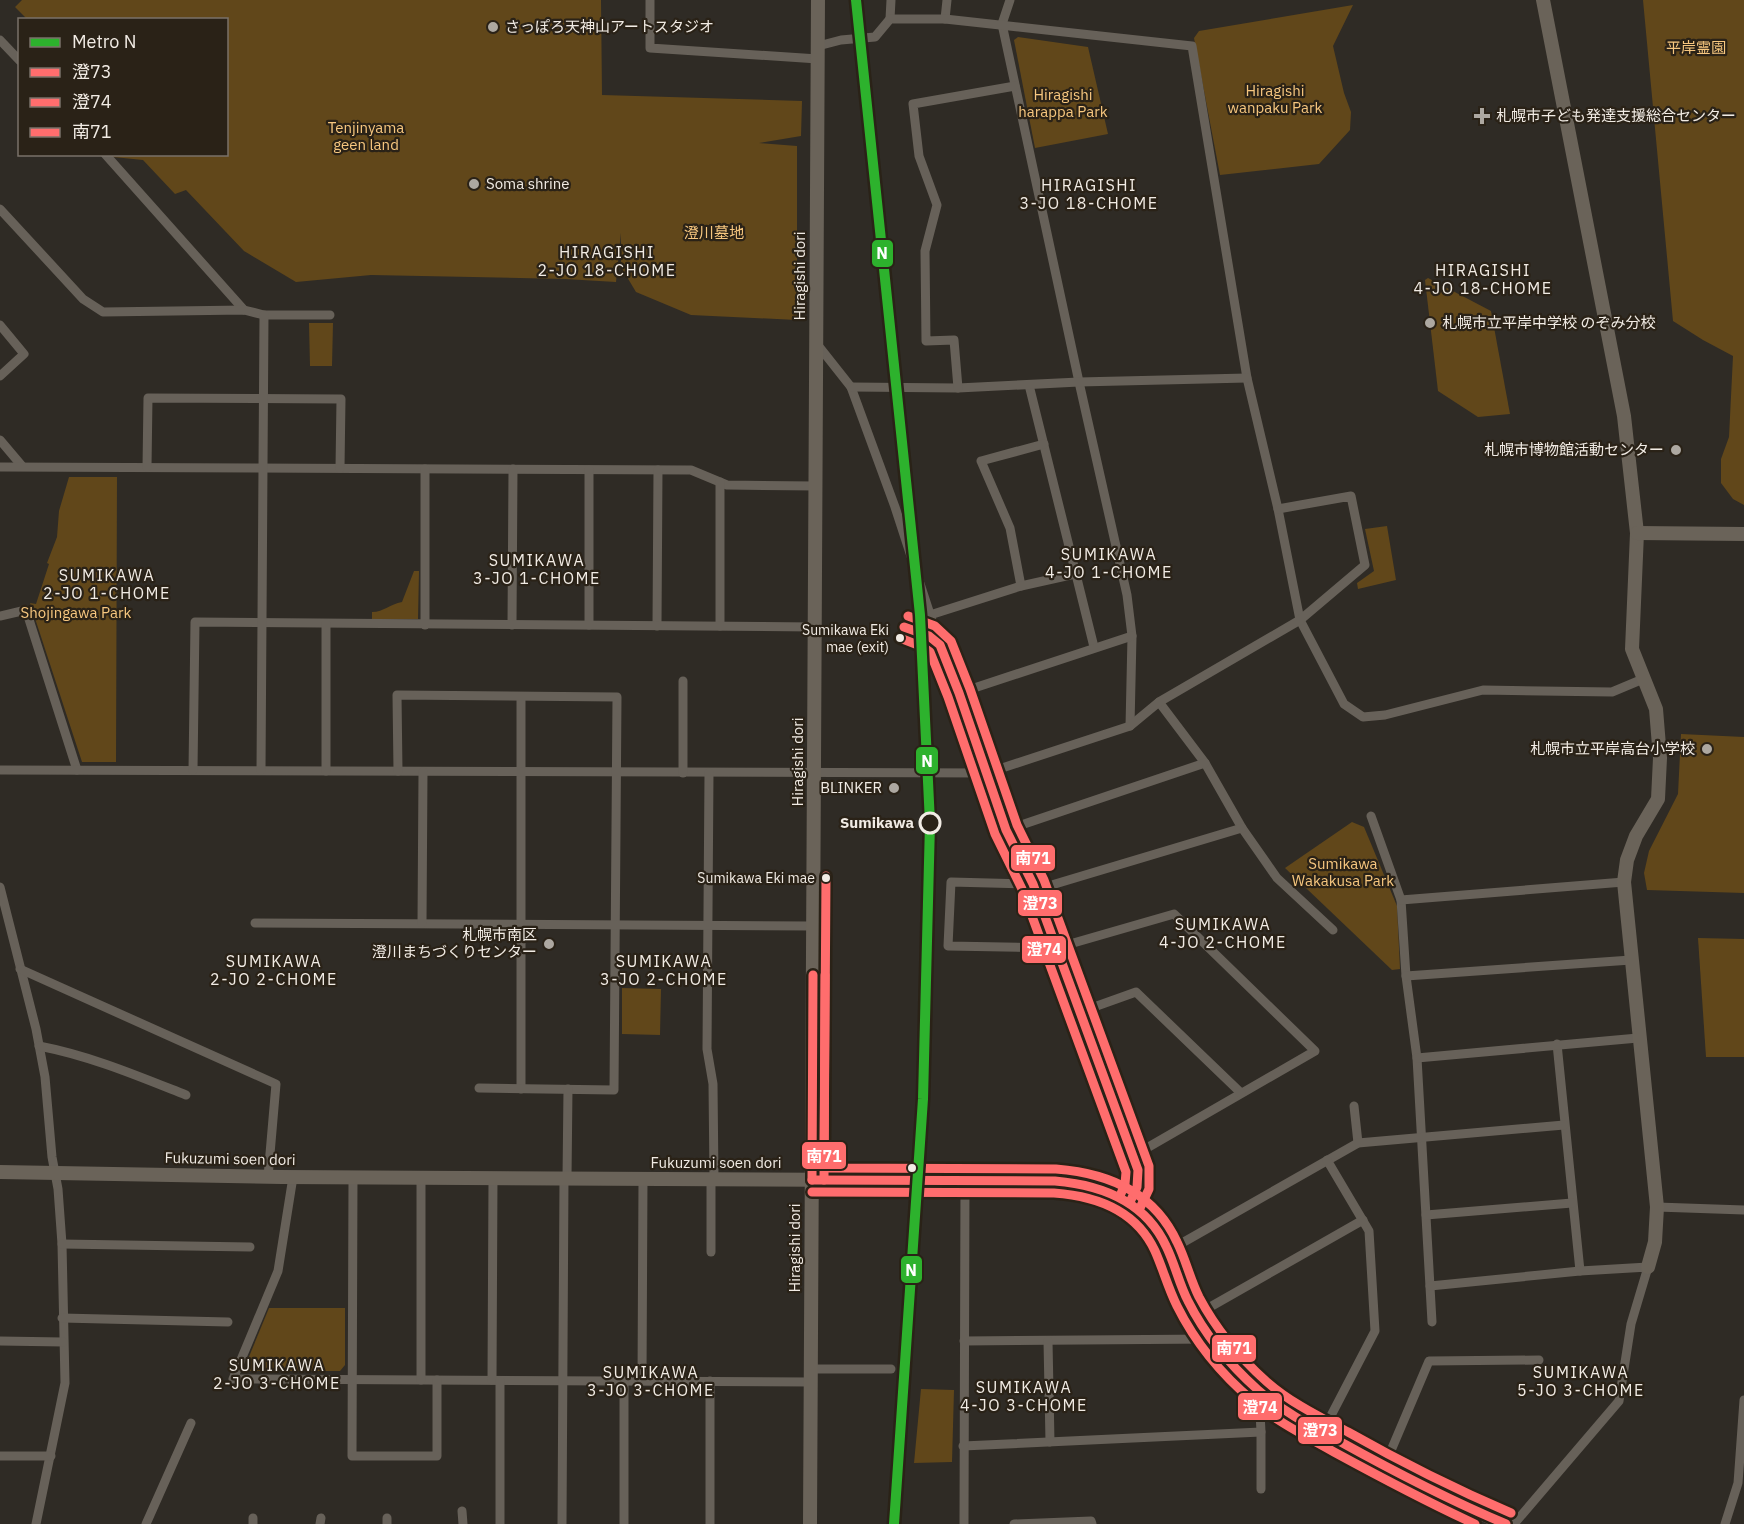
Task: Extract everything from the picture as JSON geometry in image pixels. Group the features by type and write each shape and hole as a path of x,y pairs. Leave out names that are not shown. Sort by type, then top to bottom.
{"street":[{"path":"650,0 650,48 818,52 841,40 875,37 890,19 891,0"},
{"name":"Hiragishi dori","path":"810,1524 818,0"},
{"path":"945,19 947,0"},
{"path":"1010,0 1002,24 1079,382 1128,595 1132,636 1130,726"},
{"path":"1514,1524 1619,1401 1631,1324 1654,1242 1657,1207 1638,1038 1624,882 1627,860 1636,836 1658,799 1660,758 1656,709 1632,649 1637,533 1624,416 1543,0"},
{"path":"890,19 945,19 1002,24 1192,46 1247,378 1278,509 1300,620 1344,704 1362,717 1385,715 1483,690 1612,692 1643,679"},
{"path":"0,40 18,60"},
{"path":"958,388 954,340 926,341 925,251 937,205 919,156 913,104 1015,86"},
{"path":"107,156 244,310"},
{"path":"0,209 83,299 103,312 244,310 264,315 330,315"},
{"path":"261,770 264,315"},
{"path":"0,325 24,354 0,376"},
{"path":"817,344 851,387 895,507 930,615 1006,830 1034,887 1133,1156 1139,1180 1137,1191 1130,1202"},
{"path":"851,387 958,388 1079,382 1247,378"},
{"path":"1029,385 1094,647"},
{"path":"147,467 148,398 341,399 340,468"},
{"path":"0,440 22,466"},
{"path":"1021,586 1010,528 981,461 1044,444"},
{"path":"0,467 691,470 727,485 816,486"},
{"path":"425,469 425,625"},
{"path":"512,625 513,470"},
{"path":"589,470 589,626"},
{"path":"657,626 658,470"},
{"path":"720,482 720,626"},
{"path":"0,770 987,774 1130,726 1159,702 1300,620 1365,566 1351,496 1278,509"},
{"path":"1637,533 1744,534"},
{"path":"930,615 1021,586 1076,574"},
{"path":"0,615 26,609 77,770"},
{"path":"193,770 195,622 815,627"},
{"path":"326,624 326,771"},
{"path":"959,693 1132,636"},
{"path":"683,681 683,773"},
{"path":"398,771 398,695 617,697 614,1089 479,1088"},
{"path":"521,697 521,1089"},
{"path":"1159,702 1205,763 1242,828 1277,878 1334,930"},
{"path":"1006,830 1205,763"},
{"path":"422,923 423,771"},
{"path":"709,773 707,1049 713,1084 711,1252"},
{"path":"1371,816 1401,900 1406,976 1417,1058 1432,1322"},
{"path":"1133,1156 1315,1051 1174,914 1056,948 948,946 951,882 1034,887 1242,828"},
{"path":"1401,900 1624,882"},
{"path":"0,887 45,1077 62,1244 65,1383 36,1524"},
{"path":"255,923 813,926"},
{"path":"1406,976 1631,960"},
{"path":"20,969 276,1084 268,1176"},
{"path":"1080,1012 1136,992 1241,1093"},
{"path":"1417,1058 1638,1038"},
{"path":"1557,1044 1580,1271"},
{"path":"39,1046 99,1061 186,1095"},
{"path":"562,1524 568,1089"},
{"path":"1354,1106 1358,1143"},
{"path":"1168,1251 1358,1143 1564,1125"},
{"path":"1323,1431 1375,1331 1369,1231 1327,1160"},
{"name":"Fukuzumi soen dori","path":"0,1172 293,1177 965,1180 1073,1182 1107,1189 1130,1202 1156,1228 1181,1285 1210,1339 1259,1392 1285,1410 1384,1467 1506,1524"},
{"path":"293,1177 278,1271 233,1379 710,1381 891,1369"},
{"path":"353,1177 352,1456 437,1456 437,1380"},
{"path":"421,1178 421,1380"},
{"path":"493,1178 500,1524"},
{"path":"642,1381 643,1179"},
{"path":"964,1524 965,1180"},
{"path":"1426,1215 1572,1203"},
{"path":"1657,1207 1744,1210"},
{"path":"1196,1315 1363,1220"},
{"path":"62,1244 250,1247"},
{"path":"1430,1286 1580,1271 1648,1267"},
{"path":"62,1318 228,1322"},
{"path":"963,1341 1210,1339"},
{"path":"0,1341 63,1342"},
{"path":"1048,1341 1050,1442"},
{"path":"1384,1467 1429,1361 1539,1360"},
{"path":"624,1381 624,1524"},
{"path":"710,1381 710,1524"},
{"path":"1259,1392 1261,1490"},
{"path":"1725,1524 1738,1482 1744,1400"},
{"path":"146,1524 191,1423"},
{"path":"963,1446 1261,1432"},
{"path":"0,1456 51,1456"},
{"path":"462,1511 463,1524"},
{"path":"1014,1524 1091,1521 1092,1524"}],"green space":[{"name":"Tenjinyama geen land","path":"22,0 601,0 602,95 802,101 801,136 759,143 797,146 797,320 691,315 636,292 621,267 621,233 616,282 371,275 296,282 244,251 186,190 175,194 143,160 113,157 228,156 228,18 26,18 15,7"},
{"name":"平岸霊園","path":"1643,0 1744,0 1744,505 1733,499 1721,483 1721,459 1729,437 1733,356 1673,321"},
{"name":"Hiragishi wanpaku Park","path":"1353,5 1333,46 1351,112 1350,130 1319,164 1220,175 1194,38 1199,31"},
{"name":"Hiragishi harappa Park","path":"1018,37 1088,47 1108,134 1035,148 1014,40"},
{"path":"1428,278 1491,311 1510,414 1478,417 1438,391 1425,280"},
{"path":"309,323 333,323 332,366 310,366"},
{"name":"Shojingawa Park","path":"69,477 117,477 116,762 82,762 30,603 36,604 49,564 47,563 57,537 59,511"},
{"path":"1387,526 1396,580 1358,589 1357,583 1374,571 1365,529"},
{"path":"414,571 419,571 418,619 372,619 372,612 402,602"},
{"path":"1681,734 1744,737 1744,893 1647,890 1644,873 1649,851 1678,794"},
{"name":"Sumikawa Wakakusa Park","path":"1352,822 1364,827 1397,906 1400,969 1392,970 1285,868"},
{"path":"1698,938 1744,939 1744,1057 1706,1057"},
{"path":"622,988 661,989 660,1035 622,1034"},
{"path":"269,1308 345,1308 345,1365 340,1371 249,1371 246,1364"},
{"path":"921,1389 954,1390 952,1462 914,1463"}],"metro line":[{"name":"N","path":"856,0 920,615 930,823 923,1099 894,1524"}],"transit line":[{"name":"南71","path":"908,616 935,626 951,641 970,689 1017,825 1044,880 1149,1166 1149,1189 1140,1208"},
{"name":"澄73","path":"904,627 929,636 940,645 959,693 1006,830 1033,884 1138,1170 1137,1187 1130,1202"},
{"name":"澄74","path":"900,638 930,652 948,697 995,834 1022,889 1126,1172 1125,1184 1120,1196"},
{"name":"南71","path":"826,876 824,1168 1056,1169 1094,1175 1127,1188 1156,1210 1167,1225 1180,1249 1199,1297 1213,1320 1238,1353 1267,1382 1306,1409 1388,1454 1511,1513"},
{"name":"澄73","path":"812,1180 813,975"},
{"name":"澄74","path":"824,1180 825,975"},
{"name":"澄73","path":"812,1180 1055,1181 1105,1191 1120,1198 1146,1217 1157,1230 1166,1246 1185,1294 1202,1326 1228,1360 1258,1390 1297,1418 1359,1452 1442,1495 1506,1524"},
{"name":"澄74","path":"812,1192 1054,1193 1085,1198 1114,1208 1126,1215 1147,1237 1177,1306 1201,1345 1220,1369 1262,1409 1334,1452 1475,1524"}],"place":[{"name":"さっぽろ天神山アートスタジオ","path":"493,27"},
{"name":"札幌市子ども発達支援総合センター","path":"1482,116"},
{"name":"Soma shrine","path":"474,184"},
{"name":"札幌市立平岸中学校 のぞみ分校","path":"1430,323"},
{"name":"札幌市博物館活動センター","path":"1676,450"},
{"name":"Sumikawa Eki mae (exit)","path":"900,638"},
{"name":"札幌市立平岸高台小学校","path":"1707,749"},
{"name":"BLINKER","path":"894,788"},
{"name":"Sumikawa","path":"930,823"},
{"name":"Sumikawa Eki mae","path":"826,878"},
{"name":"札幌市南区 澄川まちづくりセンター","path":"549,944"}],"district":[{"name":"HIRAGISHI 3-JO 18-CHOME","path":"1089,194"},
{"name":"HIRAGISHI 2-JO 18-CHOME","path":"607,261"},
{"name":"HIRAGISHI 4-JO 18-CHOME","path":"1483,279"},
{"name":"SUMIKAWA 4-JO 1-CHOME","path":"1109,563"},
{"name":"SUMIKAWA 3-JO 1-CHOME","path":"537,569"},
{"name":"SUMIKAWA 2-JO 1-CHOME","path":"107,584"},
{"name":"SUMIKAWA 4-JO 2-CHOME","path":"1223,933"},
{"name":"SUMIKAWA 2-JO 2-CHOME","path":"274,970"},
{"name":"SUMIKAWA 3-JO 2-CHOME","path":"664,970"},
{"name":"SUMIKAWA 2-JO 3-CHOME","path":"277,1374"},
{"name":"SUMIKAWA 3-JO 3-CHOME","path":"651,1381"},
{"name":"SUMIKAWA 5-JO 3-CHOME","path":"1581,1381"},
{"name":"SUMIKAWA 4-JO 3-CHOME","path":"1024,1396"}],"park label":[{"name":"澄川墓地","path":"714,233"}]}
